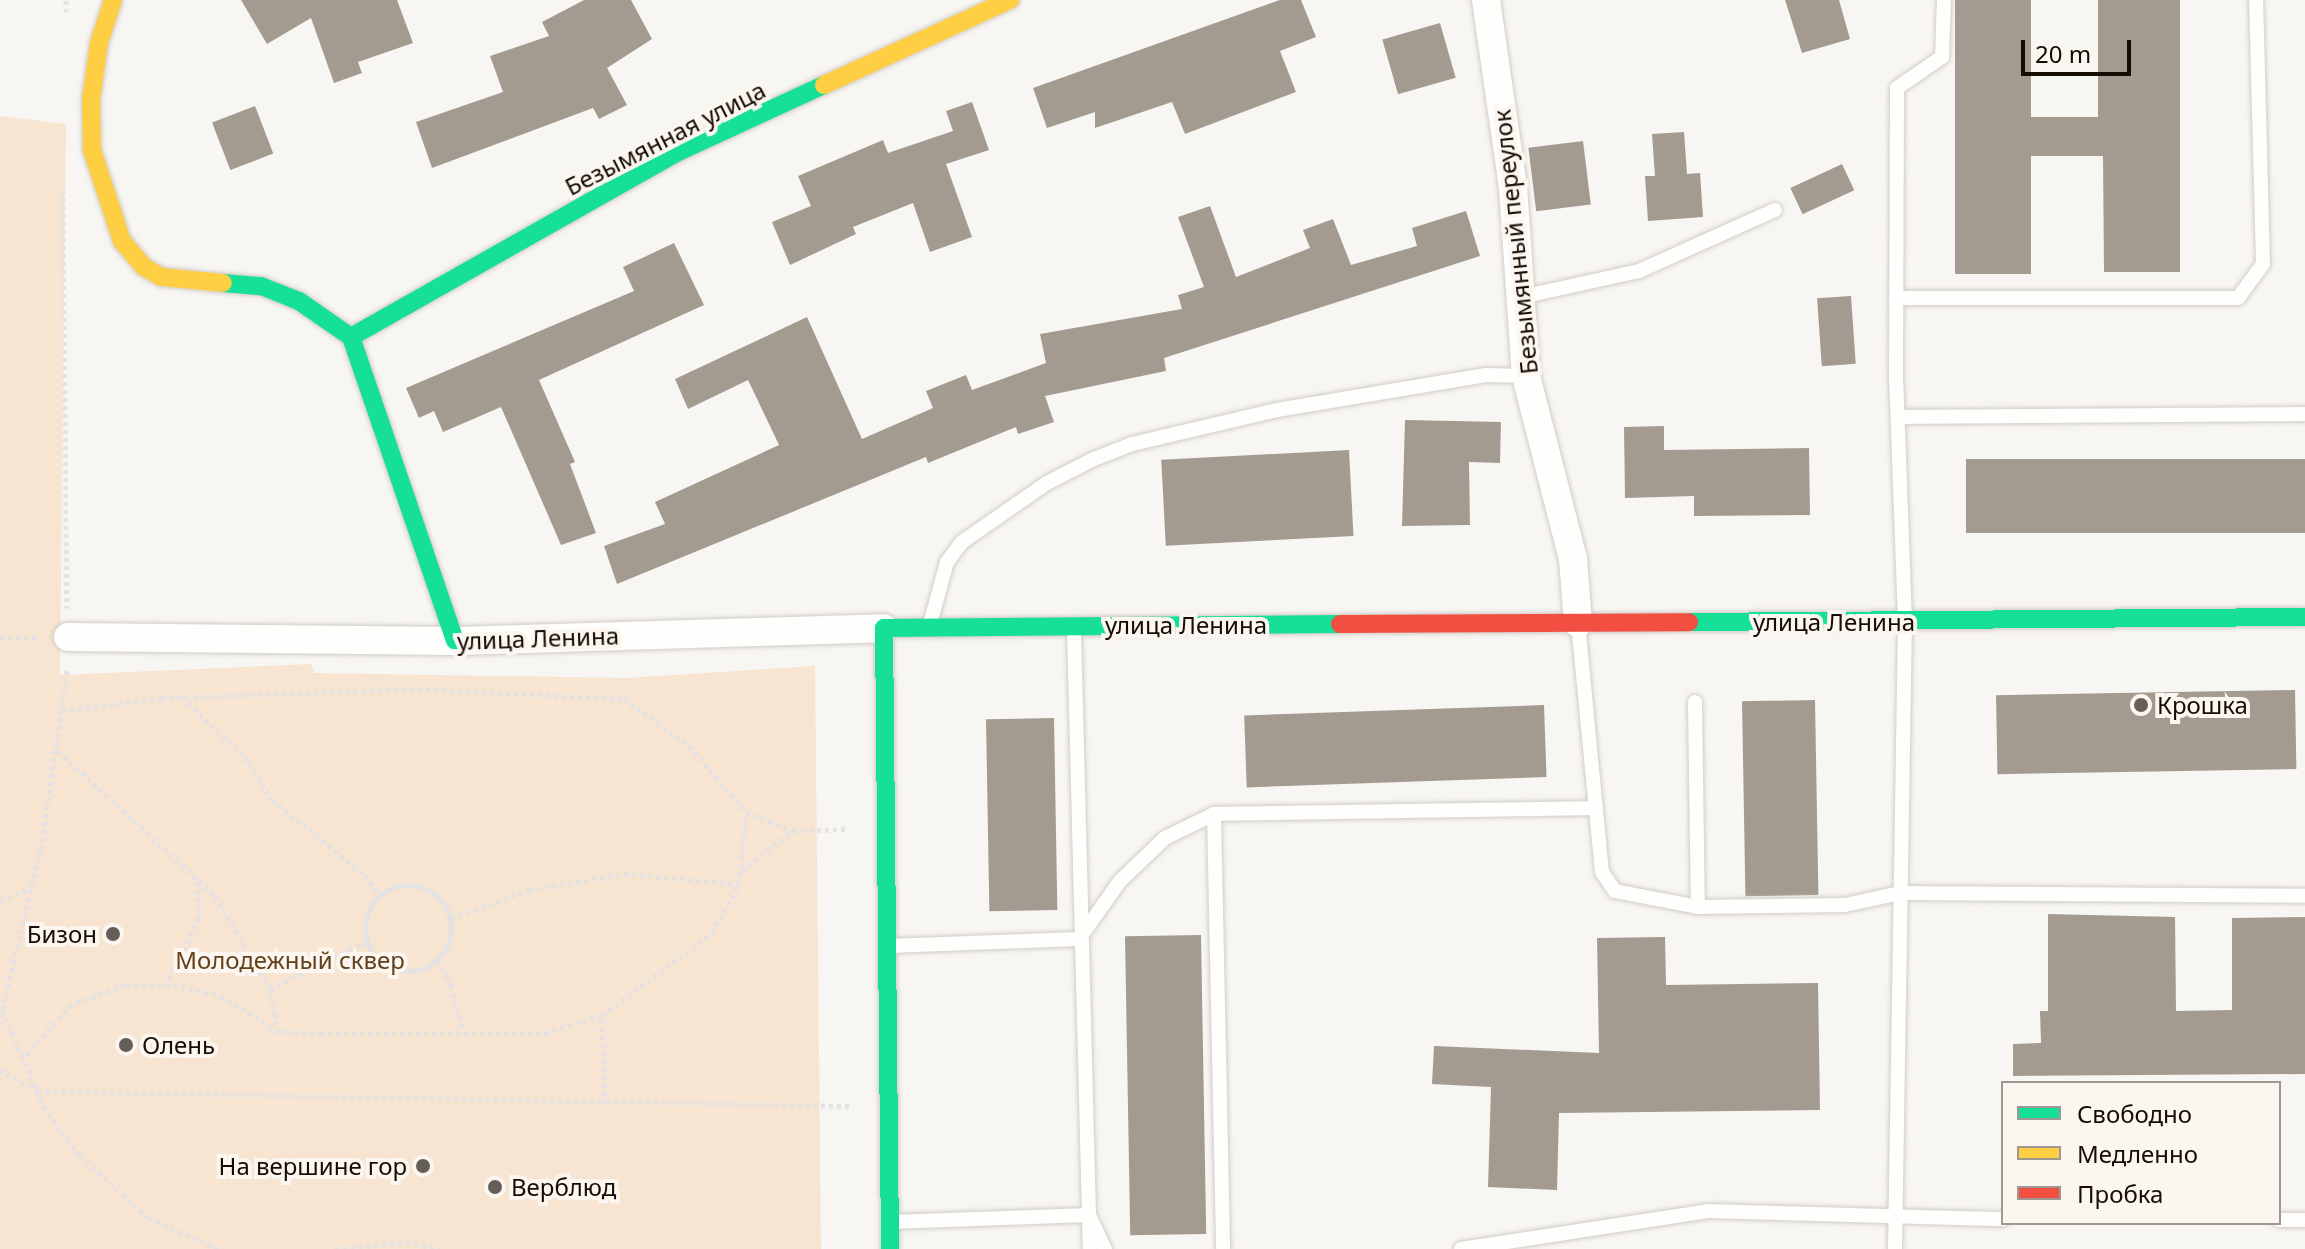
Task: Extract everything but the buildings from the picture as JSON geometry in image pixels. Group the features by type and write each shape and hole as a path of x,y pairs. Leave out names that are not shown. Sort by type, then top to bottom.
{"street":[{"path":"113,0 99,43 91,100 92,150 106,201 130,252 161,277 221,279 274,291 299,301 351,337 455,641"},
{"name":"Безымянная улица","path":"351,337 676,153 1010,0"},
{"name":"Безымянный переулок","path":"1486,0 1513,187 1526,376 1573,559 1578,623"},
{"name":"улица Ленина","path":"68,637 455,641 1074,625 2305,617"},
{"path":"884,628 890,1249"}],"lane":[{"path":"1895,1249 1892,1219 1905,621 1896,298 1897,88 1942,57 1944,0"},
{"path":"1896,298 2238,298 2263,264 2256,0"},
{"path":"1521,297 1639,271 1775,210"},
{"path":"929,628 946,565 962,542 1047,483 1094,459 1132,444 1277,410 1486,375 1526,376"},
{"path":"1899,417 2305,414"},
{"path":"1578,623 1602,872 1615,891 1698,907 1845,905 1900,893 2305,896"},
{"path":"1074,625 1079,939 1090,1249"},
{"path":"1695,702 1698,907"},
{"path":"1079,939 1120,881 1165,838 1214,814 1595,808"},
{"path":"1214,814 1223,1249"},
{"path":"887,946 1079,939"},
{"path":"1461,1249 1708,1211 1892,1219 2001,1219"},
{"path":"890,1222 1089,1215"},
{"path":"1089,1215 1105,1249"},
{"path":"2281,1220 2305,1220"}],"path":[{"path":"66,0 66,16"},
{"path":"0,1018 32,888 63,711 68,637 63,187"},
{"path":"63,711 181,697 418,689 624,699 689,746 746,812 793,831 886,829"},
{"path":"181,697 250,763 272,800 365,875 379,894"},
{"path":"57,750 215,896 270,989 277,1031"},
{"path":"26,1055 69,1006 125,985 165,986 221,996 277,1031 413,1037 463,1033 545,1033 602,1015 712,933 739,884 746,812"},
{"path":"742,870 793,831"},
{"path":"451,918 529,890 624,874 739,884"},
{"path":"165,986 199,918 197,878"},
{"path":"422,886 440,898 451,918 450,940 438,960 425,968 395,970 373,956 366,942 366,912 379,894 392,887 422,886"},
{"path":"0,901 32,888"},
{"path":"270,989 366,942"},
{"path":"438,960 451,985 463,1033"},
{"path":"1,1007 26,1055 37,1091 70,1143 149,1218 218,1249"},
{"path":"602,1015 605,1103"},
{"path":"0,1070 37,1091 889,1107"},
{"path":"335,1249 407,1242 440,1249"}],"green space":[{"name":"Молодежный сквер","path":"0,116 66,124 60,675 311,664 314,673 626,678 815,666 821,1249 0,1249"}],"traffic: fast":[{"path":"351,337 676,153 824,85"},
{"path":"223,283 261,286 299,301 351,337 455,641"},
{"path":"1689,622 2305,617"},
{"path":"890,1249 884,628 1340,624"}],"traffic: slow":[{"path":"113,0 99,43 91,100 92,150 122,241 144,267 161,277 223,283"},
{"path":"824,85 1010,0"}],"traffic: jam":[{"path":"1340,624 1689,622"}],"place":[{"name":"Крошка","path":"2141,705"},
{"name":"Бизон","path":"113,934"},
{"name":"Олень","path":"126,1045"},
{"name":"На вершине гор","path":"423,1166"},
{"name":"Верблюд","path":"495,1187"}]}
